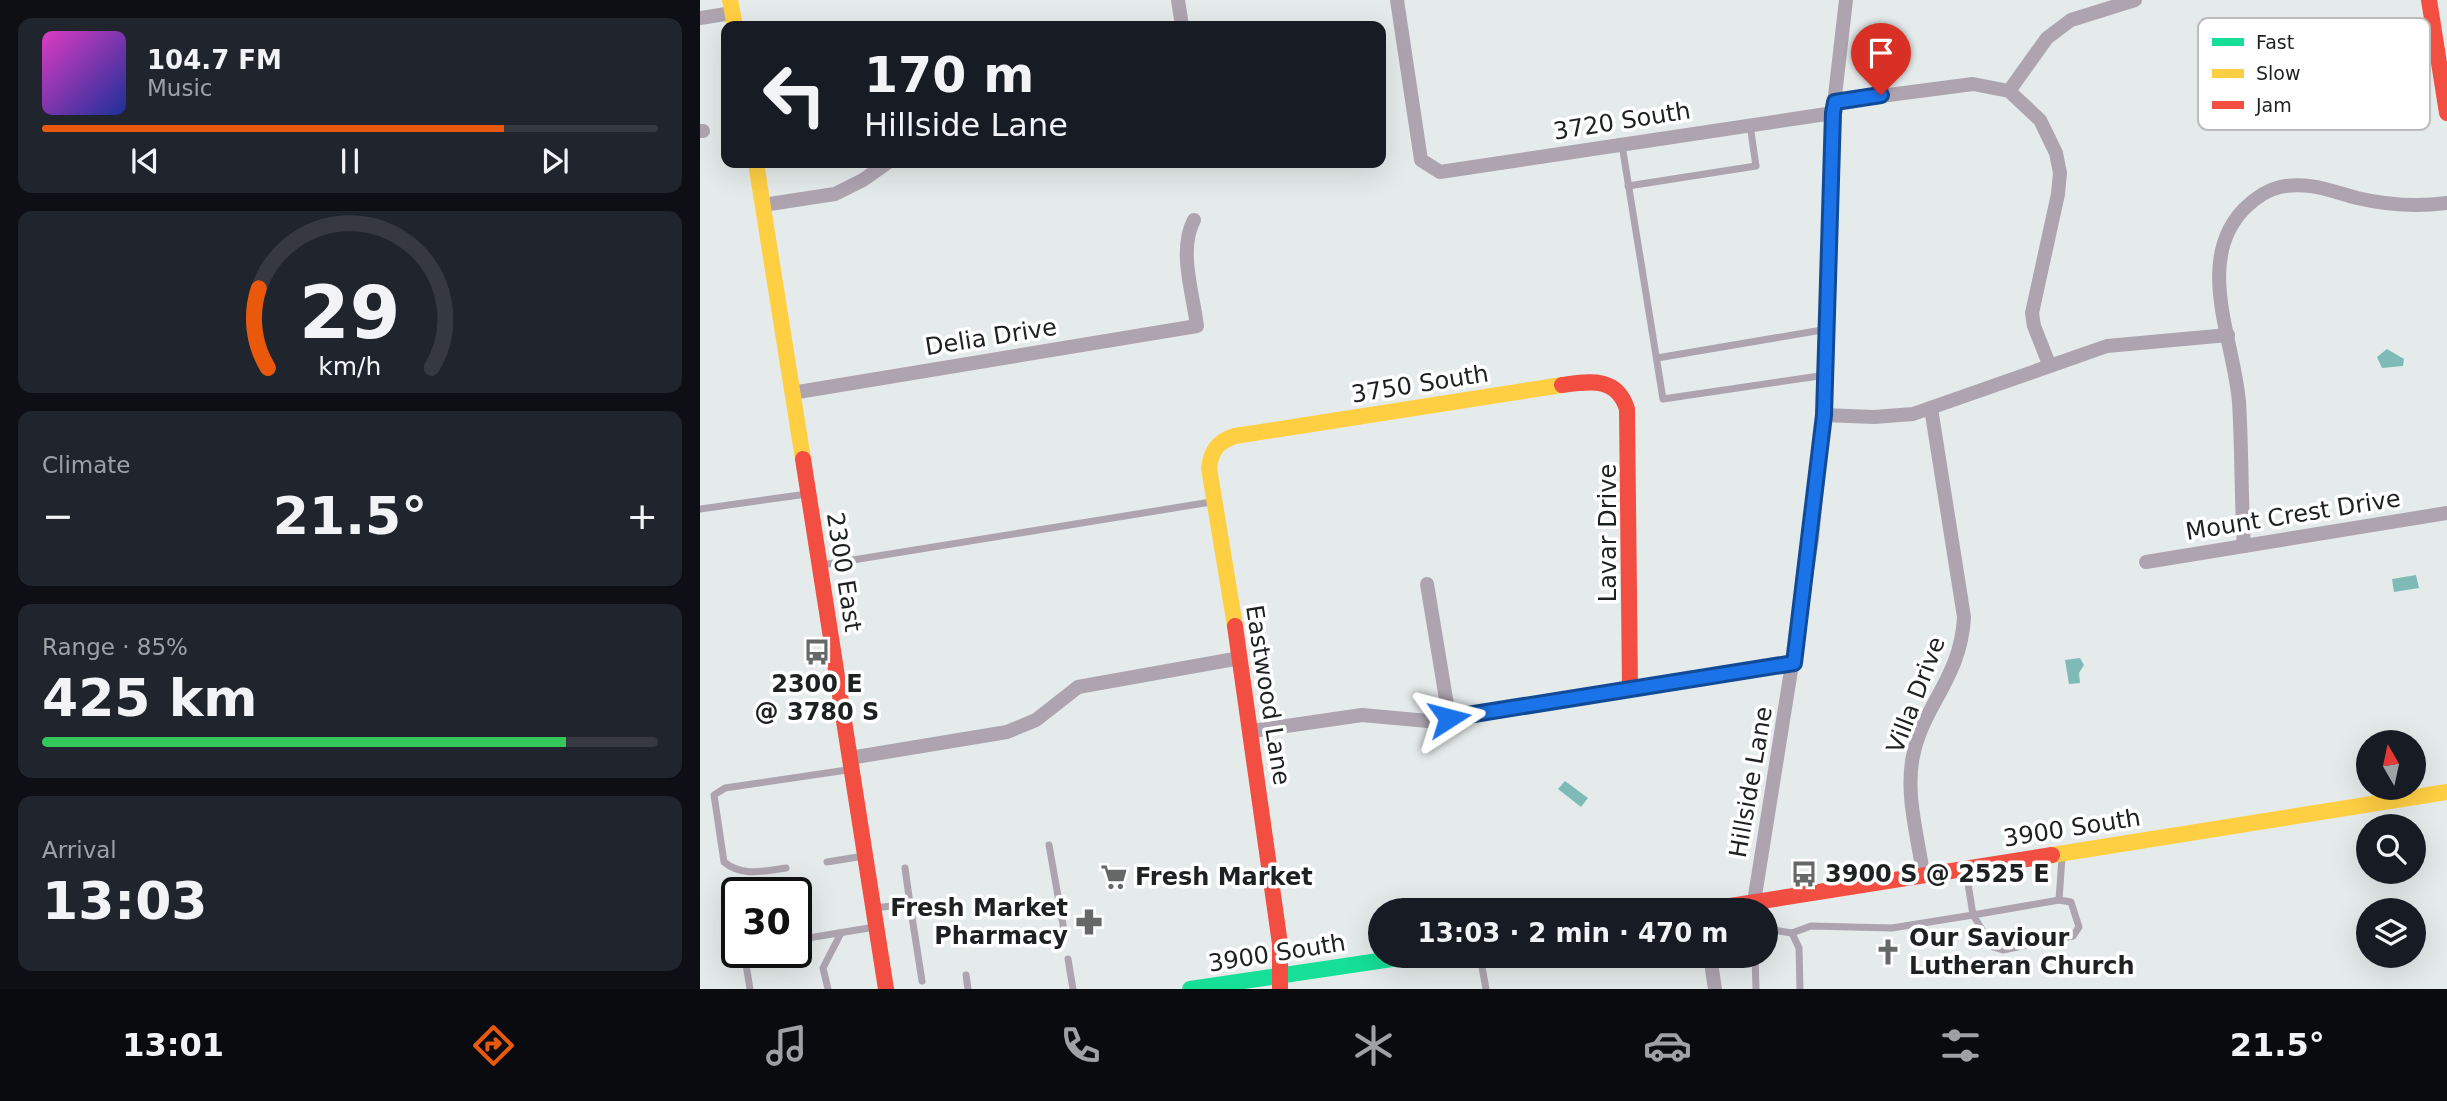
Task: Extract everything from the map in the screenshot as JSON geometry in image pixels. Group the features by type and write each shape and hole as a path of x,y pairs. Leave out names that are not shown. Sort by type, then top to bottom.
{"main road":[{"path":"2429,0 2447,113"},
{"name":"2300 East","path":"757,168 886,989"},
{"name":"3750 South","path":"1236,436 1588,381 1611,384"},
{"name":"Lavar Drive","path":"1611,384 1624,396 1629,418 1630,689"},
{"name":"Eastwood Lane","path":"1236,436 1219,443 1211,455 1209,468 1252,731 1280,944 1280,982"},
{"name":"3900 South","path":"1778,902 1965,867 2447,792"},
{"name":"3900 South","path":"1190,989 1280,982 1368,965"}],"street":[{"path":"1178,0 1181,21"},
{"name":"3720 South","path":"1396,0 1421,160 1440,172 1750,124 1950,85 1973,84 2009,91"},
{"name":"Hillside Lane","path":"1756,898 1794,663 1824,415 1834,107 1846,0"},
{"path":"2049,364 2034,326 2032,313 2058,194 2060,173 2053,144 2040,120 2009,91 2047,37 2071,20 2135,0"},
{"path":"700,18 732,13"},
{"path":"763,205 835,194 880,168"},
{"path":"2244,546 2239,399 2219,289 2219,257 2235,219 2253,200 2278,187 2296,185 2324,187 2357,198 2398,205 2447,203"},
{"name":"Delia Drive","path":"792,393 1197,326 1186,252 1186,234 1194,220"},
{"path":"1824,415 1899,416 1931,408 2107,345 2228,335"},
{"name":"Villa Drive","path":"1923,874 1912,793 1912,757 1920,734 1954,667 1962,642 1964,617 1931,408"},
{"name":"Mount Crest Drive","path":"2146,562 2447,513"},
{"path":"1427,584 1449,718"},
{"path":"851,764 1014,730 1035,720 1078,687 1240,658"},
{"path":"1252,731 1362,715 1413,722 1449,718 1794,663"},
{"path":"1712,968 1715,989"}],"lane":[{"path":"1628,186 1756,166 1750,124"},
{"path":"1622,144 1663,399 1826,375"},
{"path":"1657,358 1828,330"},
{"path":"700,509 808,494"},
{"path":"820,566 1215,501"},
{"path":"786,868 757,872 734,870 724,862 714,794 725,788 851,764"},
{"path":"1049,845 1065,936"},
{"path":"2060,900 2062,853"},
{"path":"827,862 865,856"},
{"path":"1778,931 1792,933 1811,926 1892,928 1973,915 2060,900 2071,902 2076,913 2078,927 2073,936 2003,950 1993,947 1973,915 1965,867"},
{"path":"905,868 922,981"},
{"path":"874,908 910,904"},
{"path":"812,938 877,927"},
{"path":"817,989 827,988 823,968 841,933"},
{"path":"1792,933 1799,948 1800,989"},
{"path":"1068,959 1073,989"},
{"path":"747,968 750,989"},
{"path":"1482,968 1486,989"},
{"path":"1755,968 1756,989"},
{"path":"965,975 968,989"}],"water":[{"path":"2387,349 2404,359 2403,366 2382,368 2377,357"},
{"path":"2416,575 2419,588 2394,592 2392,579"},
{"path":"2080,658 2084,665 2079,673 2080,683 2069,684 2065,660"},
{"path":"1565,781 1588,798 1581,807 1558,789"}],"traffic: fast":[{"path":"1190,989 1368,963"}],"traffic: slow":[{"path":"730,0 734,21"},
{"path":"757,168 803,459"},
{"path":"1235,626 1209,468 1214,452 1224,441 1235,436 1562,385"},
{"path":"2052,855 2447,792"}],"traffic: jam":[{"path":"2429,0 2447,113"},
{"path":"1562,385 1593,382 1610,386 1623,399 1627,409 1630,689"},
{"path":"803,459 886,989"},
{"path":"1235,626 1280,944 1280,989"},
{"path":"1778,898 2052,855"}],"place":[{"name":"2300 E @ 3780 S","path":"817,652"},
{"name":"3900 S @ 2525 E","path":"1804,874"},
{"name":"Fresh Market","path":"1114,877"},
{"name":"Fresh Market Pharmacy","path":"1089,922"},
{"name":"Our Saviour Lutheran Church","path":"1888,952"}],"route":[{"path":"1449,718 1794,663 1812,540 1824,415 1833,113 1835,102 1881,95"}]}
